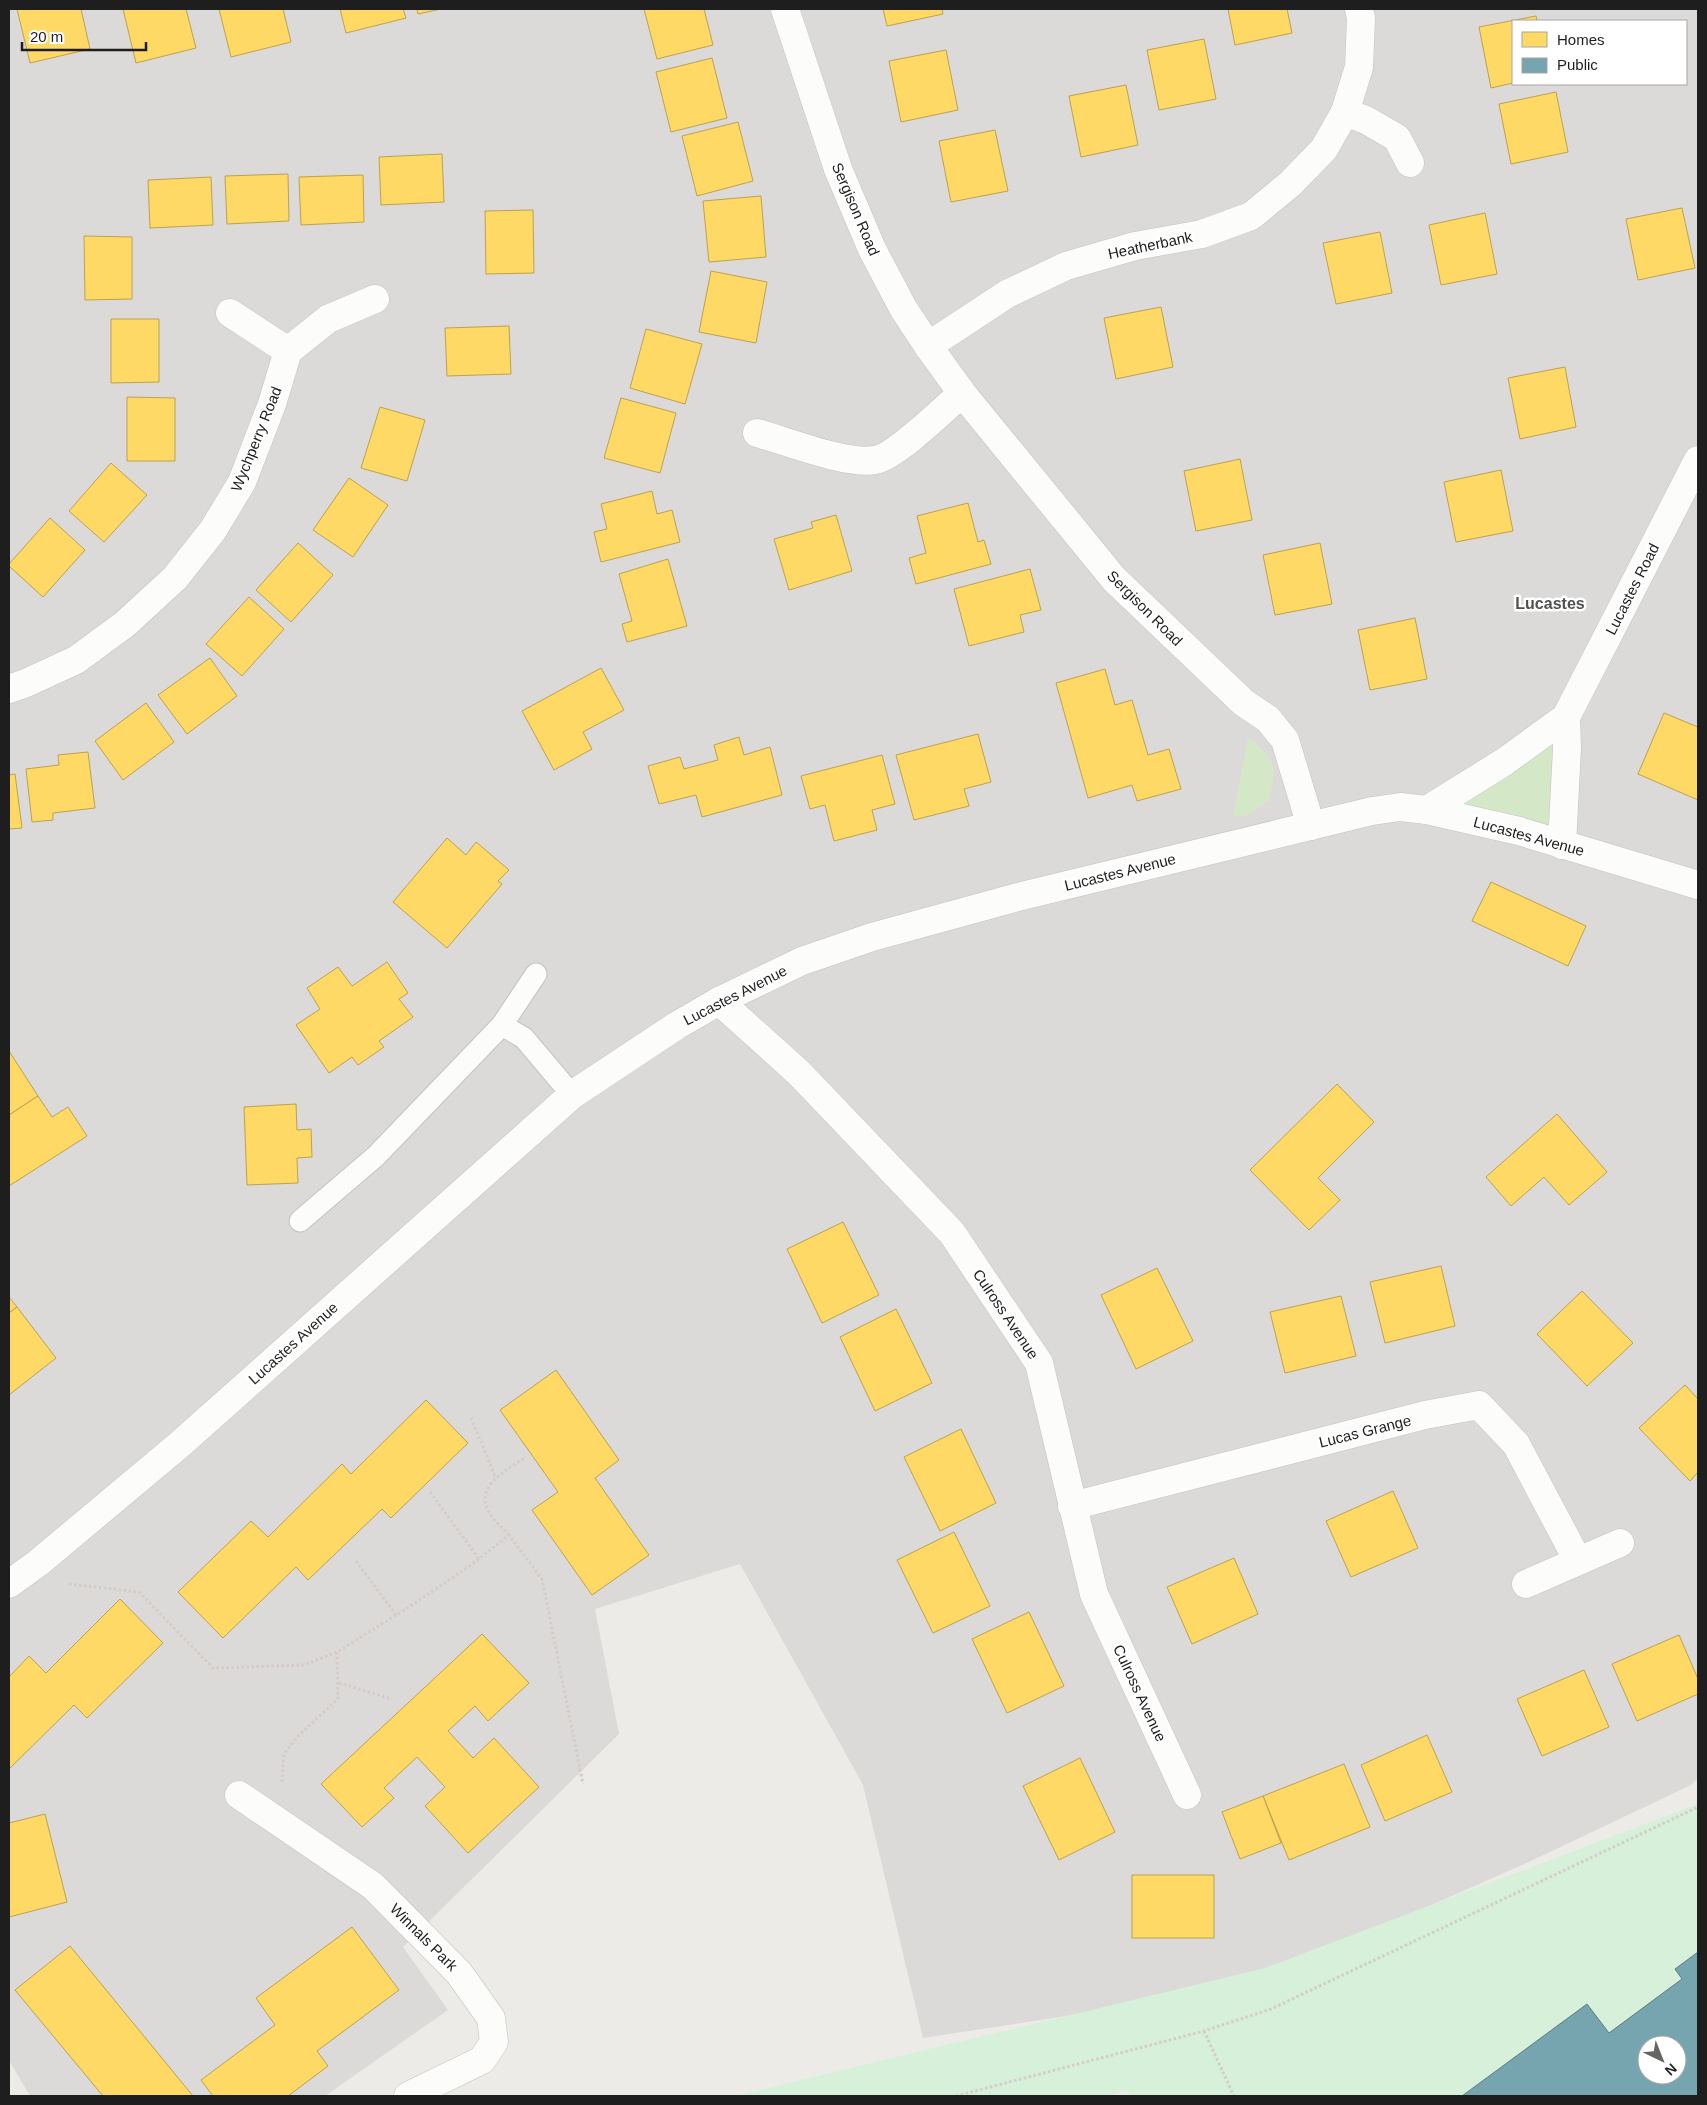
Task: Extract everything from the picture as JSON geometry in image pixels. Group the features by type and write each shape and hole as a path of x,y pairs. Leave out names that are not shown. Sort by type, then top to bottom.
{"street":[{"name":"Sergison Road","path":"785,9 838,169 872,249 903,308 962,393 1114,579 1244,703 1268,719 1285,740 1312,826"},
{"name":"Heatherbank","path":"928,346 1007,294 1066,266 1135,246 1202,234 1251,216 1290,184 1324,149 1345,112 1359,66 1361,18 1359,9"},
{"path":"1345,112 1366,120 1397,138 1410,163"},
{"path":"230,313 288,351 328,319 375,299"},
{"name":"Wychperry Road","path":"9,690 76,660 125,624 175,578 213,530 242,482 272,404 288,351"},
{"path":"757,433 848,460 876,460 899,447 962,393"},
{"name":"Lucastes Road","path":"1427,810 1504,762 1566,717 1698,460"},
{"name":"Lucastes Road","path":"1562,844 1567,748 1566,717"},
{"name":"Lucastes Avenue","path":"9,1584 179,1446 572,1095 676,1026 719,1001 802,961 872,937 1028,895 1372,811 1400,807 1427,810 1519,831 1698,885"},
{"name":"Culross Avenue","path":"719,1001 799,1073 952,1233 1039,1363 1094,1594 1187,1795"},
{"name":"Lucas Grange","path":"1072,1506 1416,1418 1478,1405 1516,1444 1578,1561"},
{"path":"1526,1584 1620,1543"},
{"name":"Winnals Park","path":"239,1795 372,1886 460,1973 491,2018 494,2042 482,2060 408,2096"}],"lane":[{"path":"300,1221 376,1156 502,1025 536,974"},
{"path":"502,1025 524,1038 572,1095"}],"path":[{"path":"471,1418 496,1478"},
{"path":"526,1457 496,1478 486,1490 484,1500 490,1514 509,1535 542,1579 583,1784"},
{"path":"430,1492 478,1559"},
{"path":"38,1562 60,1583 139,1592 213,1668 304,1665 337,1652 396,1615 478,1559 509,1535"},
{"path":"356,1561 396,1615"},
{"path":"279,1821 284,1754 297,1737 338,1699 337,1652"},
{"path":"338,1683 392,1698"},
{"path":"956,2096 1204,2031 1270,2009 1698,1807"},
{"path":"1204,2031 1234,2096"}],"shaded area":[{"path":"9,9 1698,9 1698,1778 1691,1785 1531,1861 1413,1913 1268,1985 923,2038 863,1785 740,1564 595,1609 619,1734 403,1947 448,2010 325,2096 30,2096 9,2060"}],"green space":[{"path":"1566,717 1562,845 1427,810"},
{"path":"1248,737 1264,751 1272,764 1272,788 1269,800 1247,816 1233,816"},
{"path":"1698,1804 1698,2096 1131,2096 1127,2090 1106,2096 735,2096 1265,1968"}],"building: Homes":[{"path":"17,9 81,9 90,49 30,63"},
{"path":"123,9 186,9 196,48 136,63"},
{"path":"219,9 283,9 291,42 231,57"},
{"path":"340,9 403,9 406,18 346,33"},
{"path":"417,9 441,9 418,14"},
{"path":"644,9 704,9 713,45 657,59"},
{"path":"883,9 942,9 943,14 887,26"},
{"path":"1228,9 1287,9 1292,33 1235,45"},
{"path":"1536,16 1537,20 1515,20"},
{"path":"1512,21 1512,83 1491,88 1479,27"},
{"path":"1204,39 1216,99 1159,110 1147,50"},
{"path":"946,50 958,110 901,122 889,61"},
{"path":"712,58 727,118 671,132 656,72"},
{"path":"1126,85 1138,145 1081,157 1069,96"},
{"path":"1556,92 1568,152 1511,164 1499,104"},
{"path":"738,122 753,181 697,196 682,136"},
{"path":"995,130 1008,191 951,202 939,141"},
{"path":"442,154 444,202 381,205 379,157"},
{"path":"288,174 289,221 227,224 225,176"},
{"path":"363,175 364,222 301,225 299,177"},
{"path":"211,177 213,225 150,228 148,180"},
{"path":"761,196 766,257 709,262 703,201"},
{"path":"1682,208 1695,268 1638,280 1626,219"},
{"path":"533,210 534,273 486,274 485,211"},
{"path":"1485,213 1497,274 1441,285 1429,225"},
{"path":"1380,232 1392,293 1336,304 1323,243"},
{"path":"84,236 132,237 132,299 85,300"},
{"path":"711,271 767,282 756,343 699,332"},
{"path":"1161,307 1173,367 1116,379 1104,318"},
{"path":"111,319 159,319 159,382 111,383"},
{"path":"509,326 511,374 447,376 445,328"},
{"path":"646,329 702,344 685,404 630,388"},
{"path":"1565,367 1576,427 1520,439 1508,378"},
{"path":"127,397 175,398 175,461 127,461"},
{"path":"621,398 676,413 660,473 604,458"},
{"path":"380,407 425,420 407,481 361,468"},
{"path":"1240,459 1252,520 1196,531 1184,471"},
{"path":"111,463 147,495 104,542 69,511"},
{"path":"1501,470 1513,531 1456,542 1444,482"},
{"path":"349,478 388,505 353,557 313,530"},
{"path":"652,491 657,514 672,510 680,542 601,562 594,532 607,529 601,504"},
{"path":"968,503 978,542 984,540 991,564 916,584 909,558 926,553 917,516"},
{"path":"836,515 852,571 789,590 774,539 813,528 811,522"},
{"path":"50,518 85,550 43,597 9,564"},
{"path":"298,543 333,575 291,622 256,590"},
{"path":"1320,543 1332,604 1275,615 1263,555"},
{"path":"668,559 687,626 627,642 622,624 632,621 619,574"},
{"path":"1030,569 1041,610 1020,615 1024,632 969,646 954,589"},
{"path":"249,597 284,629 242,676 206,644"},
{"path":"1415,618 1427,679 1370,690 1358,630"},
{"path":"210,658 237,696 187,734 158,695"},
{"path":"601,668 624,710 583,732 592,749 554,770 522,711"},
{"path":"1105,669 1115,705 1132,700 1148,755 1169,749 1181,789 1137,801 1132,785 1088,798 1056,683"},
{"path":"146,703 174,742 123,780 95,741"},
{"path":"1664,713 1698,727 1698,800 1638,774"},
{"path":"978,734 991,782 964,789 969,806 914,820 896,755"},
{"path":"739,737 744,755 770,747 782,795 702,817 696,795 659,804 648,766 680,757 684,769 718,760 714,745"},
{"path":"88,752 95,808 53,813 53,820 32,822 26,769 59,765 58,755"},
{"path":"882,755 895,804 872,810 877,830 834,841 825,805 810,809 801,776"},
{"path":"15,774 22,828 9,829 9,775"},
{"path":"447,838 466,855 476,842 509,870 498,881 502,884 447,948 393,902"},
{"path":"1491,882 1586,926 1568,966 1472,921"},
{"path":"387,962 408,993 399,999 413,1017 379,1041 384,1047 358,1065 352,1057 329,1073 296,1025 320,1009 307,988 338,967 352,986"},
{"path":"9,1051 38,1096 9,1115"},
{"path":"1337,1084 1374,1122 1318,1178 1340,1200 1309,1230 1250,1170"},
{"path":"38,1096 52,1117 68,1107 87,1136 9,1186 9,1115"},
{"path":"296,1104 297,1130 311,1129 312,1157 297,1158 298,1183 247,1185 244,1107"},
{"path":"1557,1114 1607,1172 1569,1205 1544,1177 1511,1206 1486,1177"},
{"path":"843,1222 879,1295 822,1323 787,1249"},
{"path":"1441,1266 1455,1326 1385,1343 1370,1282"},
{"path":"1157,1268 1193,1341 1136,1369 1101,1295"},
{"path":"1582,1291 1633,1343 1587,1386 1537,1334"},
{"path":"1341,1296 1356,1356 1285,1373 1270,1312"},
{"path":"9,1297 17,1307 9,1313"},
{"path":"17,1307 56,1358 9,1395 9,1313"},
{"path":"896,1309 932,1383 875,1411 840,1337"},
{"path":"556,1370 619,1460 595,1478 649,1555 592,1595 532,1510 558,1492 500,1410"},
{"path":"1685,1385 1698,1399 1698,1472 1690,1481 1639,1428"},
{"path":"426,1400 468,1443 391,1518 382,1509 308,1580 296,1567 223,1638 178,1592 251,1521 268,1537 342,1464 351,1474"},
{"path":"961,1429 996,1503 940,1531 904,1457"},
{"path":"1393,1491 1418,1548 1351,1577 1326,1521"},
{"path":"954,1532 990,1606 933,1633 897,1560"},
{"path":"1234,1558 1258,1614 1192,1644 1167,1587"},
{"path":"120,1599 163,1643 87,1718 74,1705 9,1769 9,1677 29,1656 46,1673"},
{"path":"1029,1612 1064,1686 1007,1713 972,1639"},
{"path":"482,1634 529,1683 488,1721 475,1706 448,1731 473,1758 494,1738 539,1787 468,1853 425,1806 445,1787 417,1757 384,1788 394,1798 362,1827 321,1784"},
{"path":"1679,1635 1698,1679 1698,1694 1637,1721 1612,1664"},
{"path":"1584,1670 1609,1727 1542,1756 1517,1699"},
{"path":"1427,1735 1452,1792 1385,1821 1361,1765"},
{"path":"1080,1758 1115,1832 1059,1860 1023,1786"},
{"path":"1344,1764 1370,1827 1289,1860 1263,1796"},
{"path":"1263,1796 1281,1843 1240,1859 1222,1812"},
{"path":"45,1814 67,1902 9,1917 9,1823"},
{"path":"1132,1875 1214,1875 1214,1938 1132,1938"},
{"path":"352,1927 399,1990 317,2051 328,2066 288,2096 213,2096 201,2080 275,2025 256,1998"},
{"path":"70,1946 193,2096 103,2096 15,1990"}],"building: Public":[{"path":"1698,1952 1698,2096 1462,2096 1587,2004 1609,2033 1682,1979 1675,1969"}],"district":[{"name":"Lucastes","path":"1550,603"}]}
